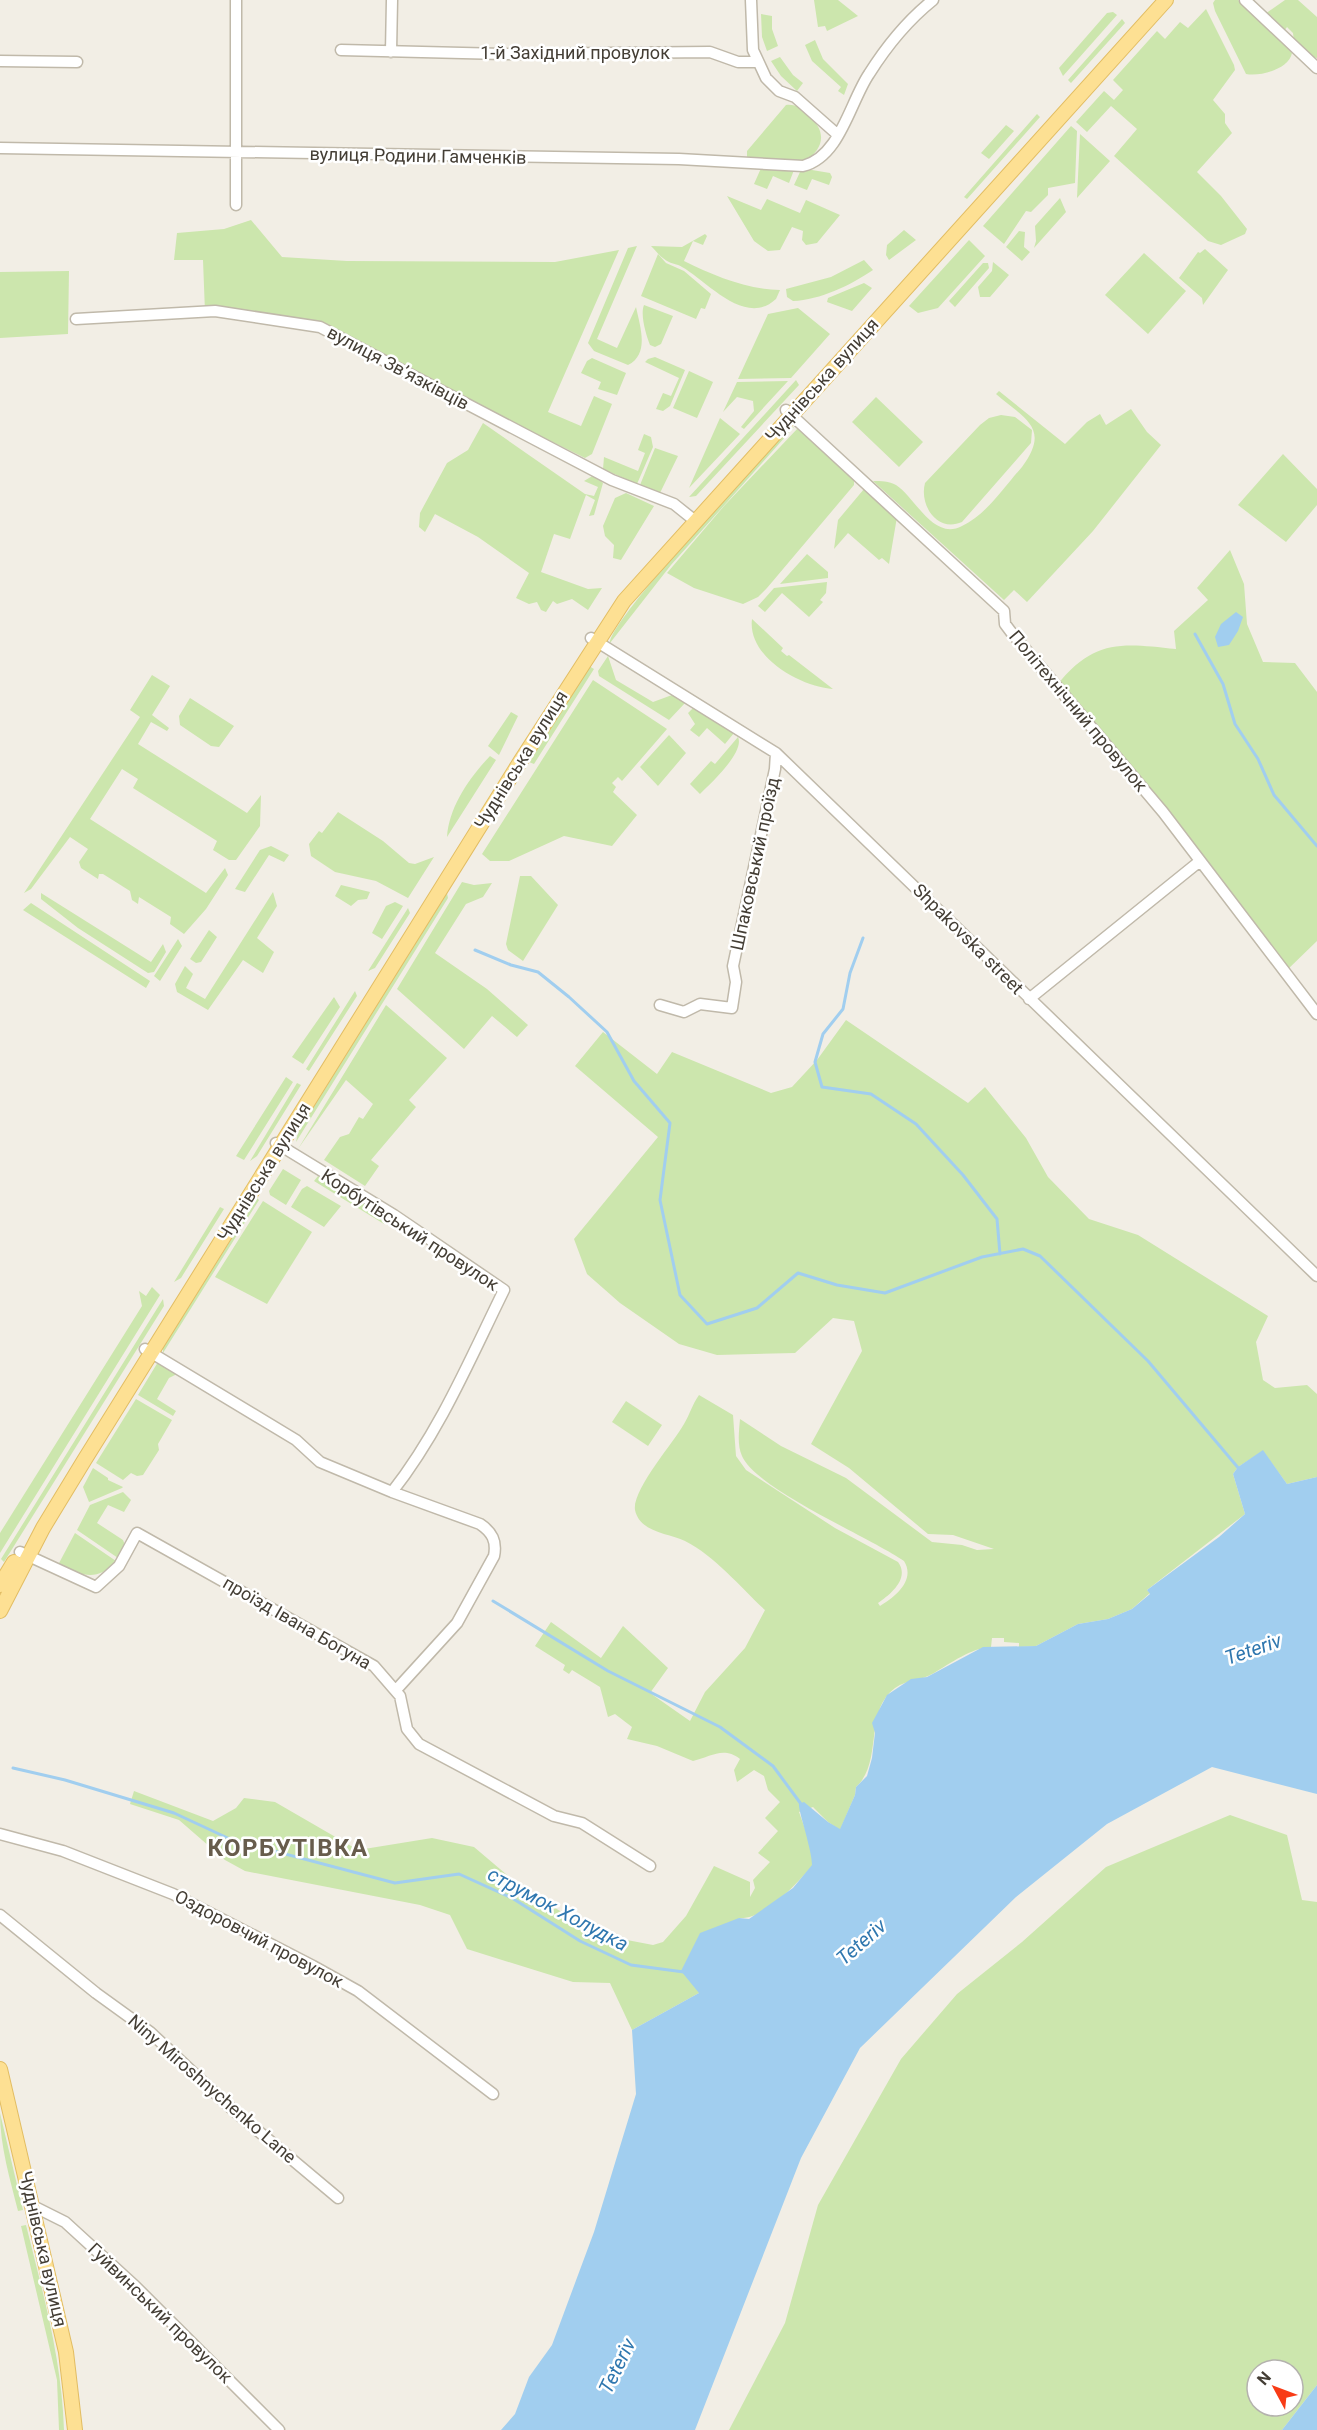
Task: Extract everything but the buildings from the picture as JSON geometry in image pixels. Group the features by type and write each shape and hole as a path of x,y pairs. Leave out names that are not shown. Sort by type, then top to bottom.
{"main road":[{"name":"Чуднівська вулиця","path":"789,412 1157,0"},
{"name":"Чуднівська вулиця","path":"0,1585 24,1554 148,1351 594,640 623,590 1166,0"},
{"name":"Чуднівська вулиця","path":"2,1603 24,1554"},
{"name":"Чуднівська вулиця","path":"0,2069 66,2352 75,2430"}],"street":[{"path":"236,0 237,205"},
{"path":"391,52 392,0"},
{"path":"751,0 753,50 765,78 779,91 795,97 838,135 870,72 908,23 933,0"},
{"path":"1245,0 1317,68"},
{"name":"1-й Західний провулок","path":"341,50 710,52 738,62 758,62"},
{"path":"0,61 77,62"},
{"name":"вулиця Родини Гамченків","path":"0,148 679,159 799,166 817,160 838,135"},
{"name":"вулиця Звʼязківців","path":"76,319 215,311 320,327 612,480 674,504 691,518"},
{"name":"Політехнічний провулок","path":"789,412 1004,611 1005,624 1011,632 1163,812 1317,1014"},
{"name":"Shpakovska street","path":"594,640 776,753 1317,1276"},
{"name":"Шпаковський проїзд","path":"660,1005 684,1012 700,1004 732,1008 736,982 733,966 775,769 776,753"},
{"path":"1029,999 1200,861"},
{"name":"Корбутівський провулок","path":"278,1144 394,1215 504,1290 450,1402 414,1464 392,1492"},
{"path":"148,1351 296,1440 320,1462 487,1529 495,1540 496,1547 486,1571 457,1623 396,1690"},
{"name":"проїзд Івана Богуна","path":"24,1554 96,1587 119,1566 137,1533 374,1666 396,1690 404,1707 407,1729 419,1744 554,1816 582,1823 650,1866"},
{"name":"Оздоровчий провулок","path":"0,1834 63,1851 173,1894 313,1966 358,1991 493,2094"},
{"name":"Niny Miroshnychenko Lane","path":"0,1915 96,1993 150,2032 232,2109 338,2198"},
{"name":"Гуйвинський провулок","path":"33,2206 64,2222 135,2286 279,2430"}],"green space":[{"path":"814,0 838,0 858,16 827,31 825,26 818,27"},
{"path":"1215,0 1238,0 1290,50 1292,53 1290,59 1273,71 1246,74 1215,11 1213,3"},
{"path":"1285,0 1298,0 1317,17 1317,58 1312,57 1294,41 1293,33 1287,27 1284,31 1265,14"},
{"path":"1206,9 1234,65 1235,70 1213,100 1225,114 1225,123 1232,133 1197,172 1221,196 1247,229 1245,234 1221,245 1208,241 1114,156 1137,129 1111,106 1087,132 1076,122 1104,91 1114,100 1123,90 1113,80 1157,31 1165,39 1180,22 1188,28"},
{"path":"1113,12 1117,15 1063,76 1059,68 1107,13"},
{"path":"761,14 772,16 772,29 778,46 767,51 762,37"},
{"path":"1122,19 1125,23 1071,83 1068,80"},
{"path":"815,40 823,59 848,84 844,95 838,91 841,87 812,61 805,45"},
{"path":"780,57 793,75 803,83 797,91 781,76 771,61"},
{"path":"786,105 801,108 818,127 821,139 816,151 804,162 747,158 747,151"},
{"path":"1037,114 1040,117 967,199 964,197"},
{"path":"1006,125 1014,131 989,159 981,153"},
{"path":"1071,126 1077,131 1075,183 1048,188 1048,195 1031,212 1026,211 1004,244 983,226"},
{"path":"1080,134 1110,161 1077,198"},
{"path":"762,166 794,170 789,183 773,176 767,189 754,184"},
{"path":"806,169 830,173 832,177 829,185 812,179 807,190 794,185 800,172"},
{"path":"727,196 761,210 767,199 800,213 806,200 840,215 817,243 806,245 802,240 803,231 792,227 780,250 768,251 754,241"},
{"path":"1060,198 1066,212 1034,248 1035,226"},
{"path":"251,220 282,257 347,261 555,262 619,250 548,412 581,426 594,396 612,404 592,454 585,458 320,327 205,312 203,260 174,260 177,233 224,229"},
{"path":"904,230 916,240 889,260 886,255 887,245"},
{"path":"1019,231 1025,232 1024,247 1030,252 1022,261 1006,247"},
{"path":"705,234 707,236 703,245 693,241 684,261 730,281 780,290 776,299 764,306 752,308 739,305 726,299 692,273 666,261 651,246 682,247"},
{"path":"969,240 985,256 938,308 918,313 909,306"},
{"path":"637,246 597,339 617,348 636,307 642,339 641,347 635,360 628,365 594,351 588,343 628,248"},
{"path":"1205,249 1228,270 1203,305 1202,298 1179,278 1198,252"},
{"path":"1144,253 1186,291 1148,334 1105,295"},
{"path":"658,254 666,263 684,271 711,294 705,309 701,308 696,319 641,296"},
{"path":"864,260 873,270 845,286 814,298 793,301 787,297 786,289 831,277"},
{"path":"993,262 1009,275 990,297 980,297 978,287 992,271"},
{"path":"983,263 988,263 989,268 955,307 949,301"},
{"path":"69,271 68,334 0,338 0,272"},
{"path":"864,283 872,288 852,311 827,302 828,298"},
{"path":"644,305 673,316 661,344 655,347 650,345 645,331"},
{"path":"798,308 830,334 791,378 738,379 768,314"},
{"path":"655,357 685,370 670,406 663,411 656,409 663,393 671,396 679,378 645,362"},
{"path":"592,358 626,373 617,395 598,389 601,382 581,373 587,361"},
{"path":"689,371 713,382 697,418 673,408"},
{"path":"796,380 799,385 696,496 689,497"},
{"path":"788,381 744,429 741,427 754,411 753,401 737,397 723,412 737,382"},
{"path":"999,391 1065,444 1087,422 1100,414 1106,425 1131,409 1147,432 1161,445 1093,531 1027,602 1014,590 1004,600 873,481 896,485 926,516 942,528 952,529 971,521 987,508 1022,467 1034,443 1031,425 996,394"},
{"path":"876,397 923,442 899,467 852,422"},
{"path":"1001,415 1015,417 1032,430 1031,443 962,522 945,524 932,515 927,508 925,483 980,425 989,418"},
{"path":"720,418 740,434 689,488"},
{"path":"483,423 585,494 594,496 598,487 584,481 594,475 603,483 594,515 589,516 595,500 586,495 570,539 554,534 541,572 588,589 602,588 588,610 572,599 557,604 553,601 546,612 541,610 537,602 529,604 516,598 529,573 478,537 435,514 425,532 419,527 420,513 447,463 468,450"},
{"path":"794,427 671,565 610,643 616,629 659,573 773,445 788,429"},
{"path":"798,428 854,479 854,485 767,588 758,597 743,604 694,588 667,573 724,506"},
{"path":"644,434 651,437 653,447 637,484 603,469 604,457 638,471 645,453 638,450"},
{"path":"655,448 678,456 660,493 640,485"},
{"path":"1283,454 1317,489 1317,505 1286,542 1238,505"},
{"path":"864,489 897,517 889,564 882,558 879,560 848,533 834,549 838,520"},
{"path":"626,493 654,506 621,560 613,558 614,545 605,536 603,526 615,498"},
{"path":"1230,550 1244,584 1247,624 1263,662 1295,663 1317,692 1317,941 1285,972 1057,685 1083,659 1096,652 1124,646 1176,649 1174,631 1208,600 1197,588"},
{"path":"807,554 828,572 828,578 780,584"},
{"path":"827,582 826,593 820,600 823,602 809,617 782,593 765,612 758,606 774,588"},
{"path":"752,619 783,648 781,651 833,689 806,683 792,676 767,657 758,646 753,633"},
{"path":"608,656 616,680 653,702 672,695 685,703 669,720 599,676 598,671"},
{"path":"589,666 594,669 534,764 529,762"},
{"path":"152,675 170,686 152,715 169,728 167,731 151,722 138,744 247,813 261,795 260,826 236,860 229,860 213,850 217,841 133,788 138,779 122,769 90,819 206,893 225,868 228,875 206,909 184,934 170,924 171,917 139,897 138,904 132,900 130,891 103,874 99,874 98,879 81,868 79,862 88,849 70,837 31,889 24,893 140,717 130,710"},
{"path":"593,680 667,729 622,781 618,777 612,783 616,787 613,792 637,815 612,846 564,836 509,861 490,861 482,854"},
{"path":"190,698 234,726 219,747 211,746 180,725 179,716"},
{"path":"693,708 734,733 725,744 707,728 699,737 690,730 695,724 688,713"},
{"path":"511,712 518,716 499,755 488,746"},
{"path":"669,735 686,753 658,786 640,767"},
{"path":"738,737 737,751 732,759 700,794 690,784 711,761 715,764"},
{"path":"490,756 496,760 447,837 452,815 461,794"},
{"path":"338,812 383,841 409,863 415,864 434,857 408,898 376,881 335,872 311,856 309,844 319,831 322,833"},
{"path":"271,846 289,855 284,862 269,855 245,892 235,889 260,850"},
{"path":"520,876 531,876 558,905 523,961 508,950 506,944"},
{"path":"462,882 474,885 492,883 483,897 466,904 435,953 487,989 528,1025 517,1037 492,1016 464,1049 397,989"},
{"path":"341,885 370,892 367,899 358,900 351,906 335,896"},
{"path":"273,892 277,906 257,938 274,952 263,973 243,960 208,1010 177,992 175,984 185,966 193,974 186,988 205,999"},
{"path":"41,893 151,962 163,944 166,952 154,972 148,973 78,928 41,899"},
{"path":"447,893 448,898 296,1142 298,1132"},
{"path":"395,902 403,906 382,939 372,933 386,906"},
{"path":"31,903 150,981 146,988 23,910"},
{"path":"408,908 410,913 375,968 368,971"},
{"path":"209,930 217,937 201,962 196,963 190,959"},
{"path":"178,939 182,946 160,981 154,976"},
{"path":"355,991 357,996 309,1071 306,1069"},
{"path":"334,997 340,1007 303,1064 292,1057"},
{"path":"386,1005 447,1058 409,1100 416,1107 371,1160 379,1166 365,1186 324,1160 340,1137 349,1134 359,1117 363,1119 373,1104 346,1080 298,1149"},
{"path":"846,1020 968,1103 985,1087 1026,1138 1048,1177 1089,1219 1138,1235 1268,1316 1256,1342 1263,1380 1275,1388 1307,1385 1317,1394 1317,1477 1287,1484 1263,1451 1238,1467 1233,1474 1245,1514 1147,1590 1150,1593 1132,1609 1108,1619 1078,1624 1036,1646 1019,1647 1019,1643 1004,1642 1004,1638 992,1638 991,1647 969,1653 929,1676 895,1688 885,1698 879,1710 869,1764 856,1787 855,1795 840,1830 813,1807 799,1812 812,1848 813,1865 770,1907 749,1917 739,1918 699,1993 632,2030 610,1983 573,1982 467,1949 450,1915 420,1905 245,1871 225,1860 179,1820 130,1804 134,1791 213,1821 236,1808 244,1798 275,1802 358,1850 432,1838 474,1847 526,1891 601,1935 653,1945 663,1942 686,1916 714,1866 750,1882 750,1897 755,1888 753,1880 770,1862 758,1853 778,1831 765,1818 780,1802 768,1790 764,1776 754,1770 737,1782 734,1770 740,1759 734,1755 722,1753 693,1761 657,1746 627,1739 632,1727 615,1714 608,1717 600,1687 572,1670 569,1674 563,1670 565,1665 535,1646 551,1622 601,1658 623,1626 668,1668 650,1693 690,1721 705,1692 745,1648 765,1610 707,1555 685,1541 649,1528 638,1518 635,1510 640,1491 684,1424 699,1395 733,1415 736,1456 746,1470 835,1528 898,1562 902,1574 900,1580 893,1590 878,1603 880,1606 892,1598 906,1581 907,1568 904,1561 791,1498 752,1469 740,1452 740,1419 781,1446 846,1478 932,1542 962,1545 977,1550 994,1549 953,1535 928,1534 849,1468 811,1444 862,1351 854,1321 833,1318 795,1353 717,1355 679,1344 620,1303 587,1274 574,1239 658,1137 575,1066 603,1032 657,1074 672,1052 771,1093 792,1087 817,1060"},
{"path":"286,1077 293,1082 244,1160 236,1156"},
{"path":"297,1083 301,1085 257,1156 250,1161"},
{"path":"283,1169 301,1180 286,1205 270,1195 269,1191"},
{"path":"318,1176 387,1218 384,1224 314,1181"},
{"path":"307,1186 341,1206 324,1227 291,1207 302,1189"},
{"path":"257,1198 259,1200 163,1353 163,1348"},
{"path":"263,1201 312,1232 267,1304 215,1277"},
{"path":"220,1207 224,1209 181,1278 174,1282"},
{"path":"152,1287 160,1295 0,1553 0,1533 142,1306 139,1291 146,1296"},
{"path":"163,1299 164,1306 4,1562 1,1559"},
{"path":"158,1362 177,1374 169,1378 157,1399 176,1411 173,1416 138,1395"},
{"path":"136,1399 172,1420 158,1444 159,1450 143,1475 137,1476 131,1473 123,1480 96,1463"},
{"path":"626,1401 662,1425 648,1446 612,1422"},
{"path":"93,1468 108,1480 123,1487 89,1502 83,1487"},
{"path":"123,1492 131,1500 124,1512 108,1505 97,1523 123,1540 125,1545 118,1558 77,1530 90,1505"},
{"path":"75,1533 116,1561 109,1568 95,1575 82,1574 58,1565"},
{"path":"1230,1815 1287,1835 1302,1900 1317,1902 1317,2385 1305,2400 1305,2358 1245,2358 1245,2418 1291,2418 1282,2430 729,2430 785,2323 818,2205 901,2059 957,1994 1022,1942 1106,1867"},
{"path":"0,2113 23,2210 18,2211 9,2175"},
{"path":"26,2225 56,2352 64,2430 59,2430 57,2380 21,2226"}],"water":[{"path":"1236,612 1243,617 1238,631 1229,645 1218,647 1215,637 1221,624"},
{"name":"Teteriv","path":"1263,1450 1287,1484 1317,1477 1317,1794 1212,1767 1107,1824 1016,1897 860,2048 801,2158 695,2430 501,2430 515,2414 529,2377 552,2345 594,2232 636,2094 632,2030 699,1993 681,1971 700,1933 739,1918 749,1919 793,1888 812,1865 799,1804 804,1802 840,1829 855,1795 856,1787 867,1776 875,1733 872,1723 887,1695 911,1679 927,1677 983,1647 1036,1646 1078,1624 1108,1619 1132,1609 1150,1594 1147,1590 1219,1537 1245,1514 1233,1474 1238,1467"},
{"path":"1317,2385 1317,2430 1282,2430 1291,2418 1305,2418 1305,2400"}],"waterway":[{"path":"1195,634 1223,684 1235,724 1258,759 1274,795 1317,846"},
{"path":"863,938 850,973 843,1009 823,1034 815,1062 822,1087 871,1094 916,1124 963,1175 997,1219 1000,1254"},
{"path":"475,950 511,965 538,972 569,997 607,1032 634,1081 670,1123 660,1200 680,1295 707,1324 757,1308 798,1273 837,1285 885,1293 982,1257 1023,1249 1040,1256 1148,1361 1240,1470"},
{"path":"493,1601 608,1671 720,1727 773,1766 801,1804"},
{"name":"струмок Холудка","path":"13,1768 65,1780 174,1813 232,1840 395,1883 459,1874 512,1898 580,1941 631,1965 684,1972"}],"district":[{"name":"КОРБУТІВКА","path":"288,1848"}]}
